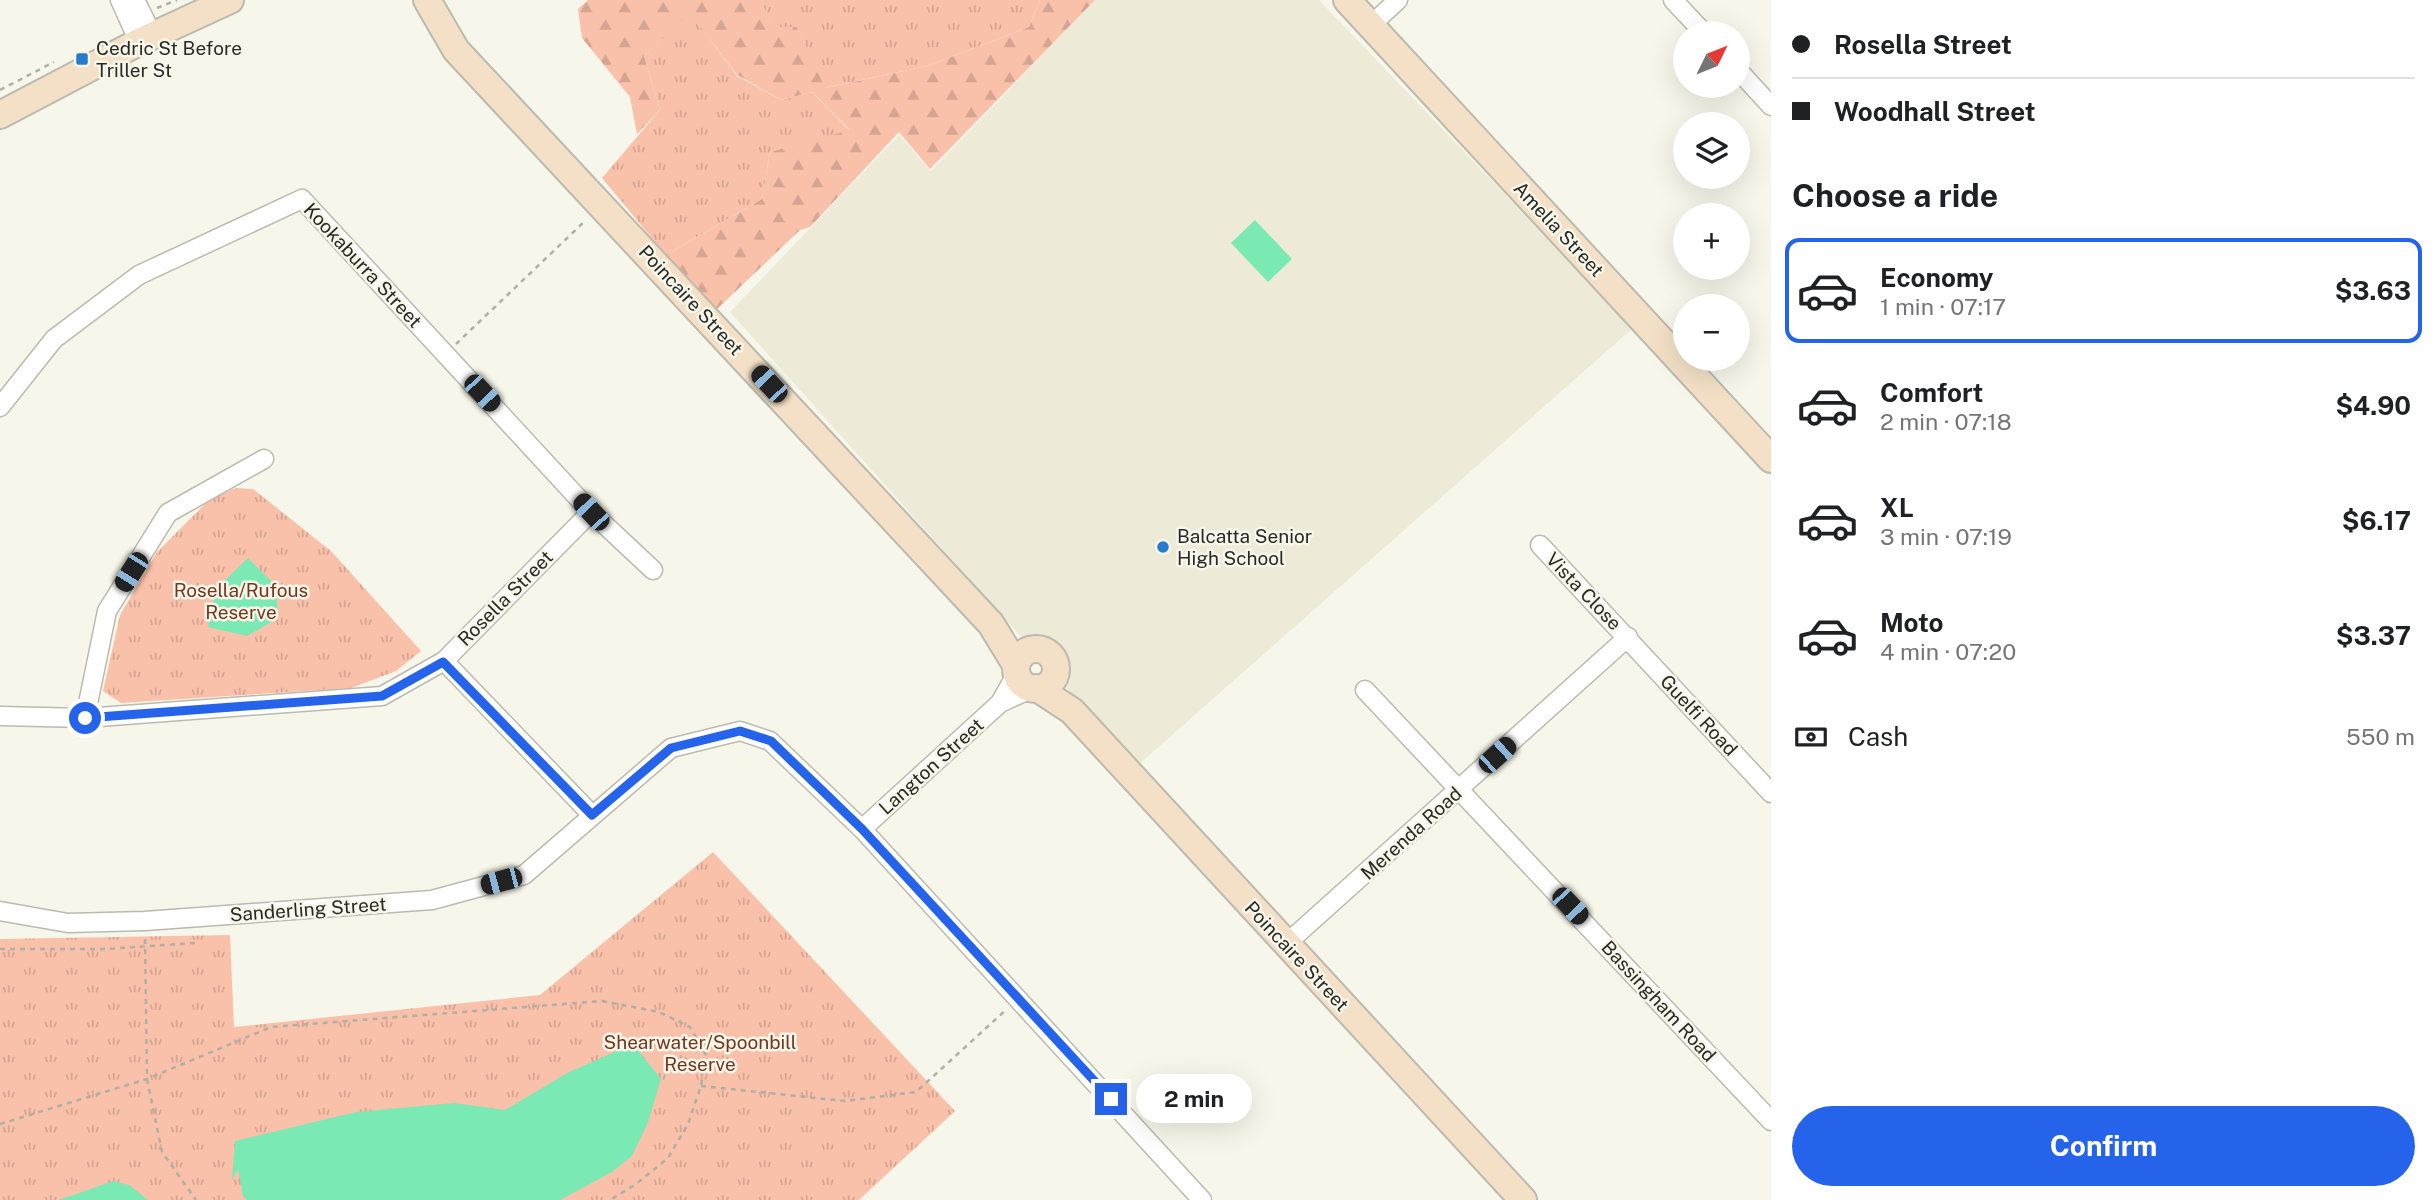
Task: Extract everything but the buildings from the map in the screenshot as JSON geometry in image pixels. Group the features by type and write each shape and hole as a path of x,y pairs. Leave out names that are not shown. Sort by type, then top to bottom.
{"street":[{"path":"120,0 144,22"},
{"path":"0,115 144,22 230,0"},
{"name":"Poincaire Street","path":"427,0 456,50 991,624 1032,678 1072,711 1523,1200"},
{"name":"Amelia Street","path":"1347,0 1379,10 1673,331"},
{"path":"1673,0 1693,21"},
{"name":"Amelia Street","path":"1379,10 1771,459"},
{"path":"1750,83 1771,106"},
{"name":"Kookaburra Street","path":"0,407 54,339 139,275 302,199 591,512 653,570"},
{"path":"1710,371 1771,436"},
{"path":"85,718 107,611 168,513 264,458"},
{"name":"Rosella Street","path":"0,716 85,718 382,696 443,662 591,512"},
{"name":"Vista Close","path":"1540,545 1628,637"},
{"name":"Poincaire Street","path":"991,624 1039,649 1024,652 1032,678"},
{"name":"Merenda Road","path":"1286,944 1628,637"},
{"name":"Guelfi Road","path":"1628,637 1771,793"},
{"path":"443,662 592,815"},
{"name":"Langton Street","path":"862,829 1000,703 1032,678"},
{"name":"Bassingham Road","path":"1365,690 1771,1121"},
{"name":"Sanderling Street","path":"0,911 68,923 145,921 432,900 524,875 671,748 740,731 771,741 862,829 1202,1200"}],"path":[{"path":"144,22 177,0"},
{"path":"446,354 602,204"},
{"path":"145,921 147,1079 162,1152 196,1200"},
{"path":"0,949 195,943"},
{"path":"701,1086 845,1101 916,1092 1019,998"},
{"path":"0,1124 147,1079 271,1027 602,1001 659,1012 690,1027 706,1055 701,1086 688,1124 668,1158 636,1184 610,1200"}],"shaded area":[{"name":"Balcatta Senior High School","path":"1095,0 1319,0 1633,328 1137,766 730,312 899,135 931,171"},
{"path":"1255,220 1292,259 1268,282 1231,243"},
{"path":"248,558 277,587 277,619 247,636 208,627 216,589"},
{"path":"633,1044 661,1079 648,1122 632,1156 612,1172 560,1200 247,1200 243,1196 238,1169 232,1180 235,1141 356,1112 454,1103 505,1110 569,1072"},
{"path":"113,1181 129,1185 148,1200 59,1200"}],"green space":[{"path":"588,0 761,0 772,27 797,27 825,88 927,66 1029,27 1040,0 1095,0 930,169 899,132 810,227 800,230 716,310 666,255 762,199 770,152 850,130 812,92 781,100 737,75 690,13 644,56 660,110 637,134 630,97 582,38 578,9"},
{"path":"761,0 1040,0 1029,27 927,66 824,88 797,27 772,28"},
{"path":"690,12 737,76 781,100 812,92 850,131 770,152 762,199 666,255 602,178 660,110 644,56"},
{"name":"Rosella/Rufous Reserve","path":"236,488 253,489 331,551 421,651 396,671 351,688 121,703 103,691 120,615 157,552 211,498"},
{"name":"Shearwater/Spoonbill Reserve","path":"713,852 955,1111 859,1200 0,1200 0,939 230,935 234,1027 540,995"}],"place":[{"name":"Cedric St Before Triller St","path":"82,59"},
{"name":"Balcatta Senior High School","path":"1163,547"}],"route":[{"path":"85,718 382,696 443,662 592,815 671,748 740,731 771,741 862,829 1111,1099"}]}
